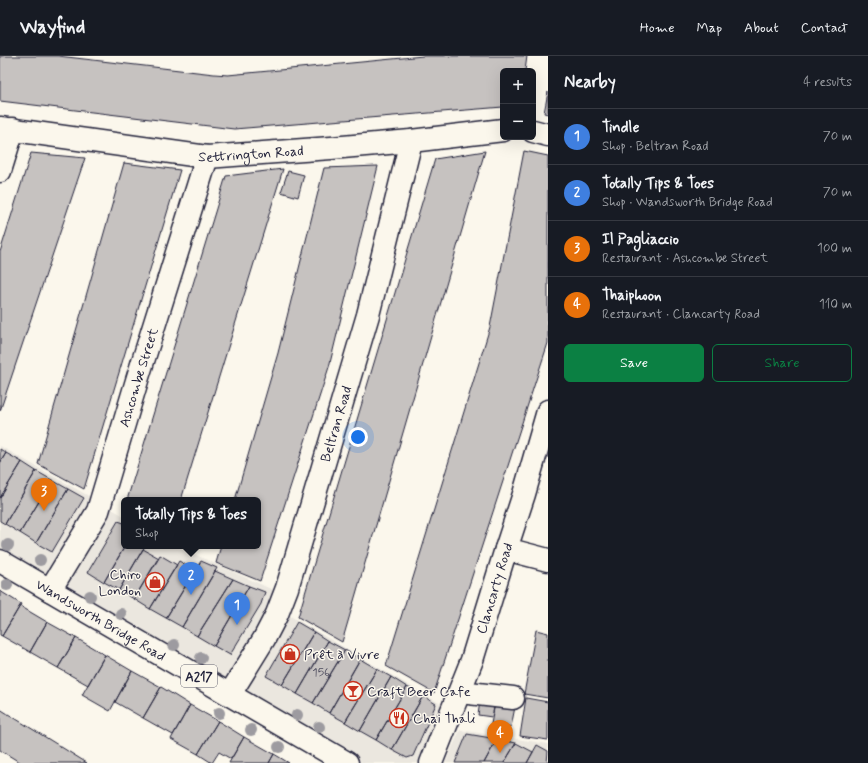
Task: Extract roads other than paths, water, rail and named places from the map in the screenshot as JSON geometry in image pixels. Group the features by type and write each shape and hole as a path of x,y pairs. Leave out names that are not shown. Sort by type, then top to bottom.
{"street":[{"name":"Settrington Road","path":"6,128 207,157 411,141 500,130"},
{"path":"0,171 6,128"},
{"path":"536,132 548,135"},
{"name":"Beltran Road","path":"230,694 277,614 287,588 368,315 411,141"},
{"name":"Ashcombe Street","path":"50,590 98,511 207,157"},
{"name":"Clancarty Road","path":"431,763 472,660 524,494 548,411"},
{"path":"506,549 548,560"},
{"name":"Wandsworth Bridge Road","path":"0,561 347,763"},
{"path":"460,692 513,698"}],"place":[{"name":"Il Pagliaccio","path":"44,511"},
{"name":"Chiro London","path":"155,582"},
{"name":"Totally Tips & Toes","path":"191,595"},
{"name":"Tindle","path":"237,625"},
{"name":"Prêt à Vivre","path":"290,654"},
{"name":"Craft Beer Cafe","path":"353,691"},
{"name":"Chai Thali","path":"399,718"},
{"name":"Thaiphoon","path":"500,753"}]}
